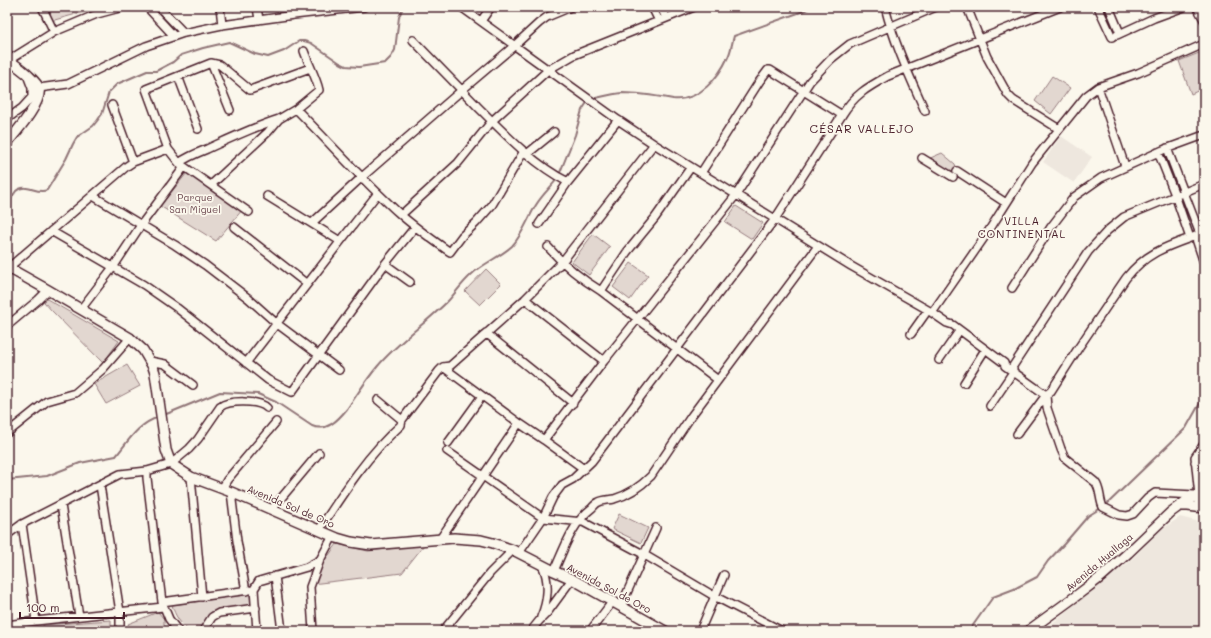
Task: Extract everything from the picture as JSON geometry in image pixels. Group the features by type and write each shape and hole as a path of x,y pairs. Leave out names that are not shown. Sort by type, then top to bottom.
{"main road":[{"path":"7,143 39,98 39,88 36,84 27,74 8,60"},
{"path":"8,268 130,338 142,350 153,367 158,386 166,450 171,464"},
{"name":"Avenida Sol de Oro","path":"171,464 191,477 231,492 333,536 351,542 371,545 454,538 481,540 493,543 516,552 554,572 572,578 664,631"},
{"name":"Avenida Huallaga","path":"1028,631 1101,577 1170,512 1189,499 1202,496"},
{"path":"1180,506 1201,508"}],"street":[{"path":"42,7 54,32"},
{"path":"8,60 54,32 97,14 123,7"},
{"path":"147,7 174,36"},
{"path":"159,7 184,33"},
{"path":"220,7 222,26"},
{"path":"257,7 259,20"},
{"path":"39,88 68,84 146,46 184,33 259,20 293,11 364,7"},
{"path":"461,7 618,120 654,144 851,266 930,312 946,323 953,325 1004,363 1005,366 1046,395"},
{"path":"481,20 491,7"},
{"path":"312,223 362,177 547,17 571,7"},
{"path":"652,7 659,21"},
{"path":"661,7 666,18"},
{"path":"401,215 458,163 492,121 548,70 574,55 694,7"},
{"path":"885,7 890,26 925,111"},
{"path":"544,440 604,361 736,194 810,81 821,69 850,44 936,7"},
{"path":"968,7 987,57 1008,95 1012,100 1059,129"},
{"path":"443,631 490,573 516,552 543,518 553,497 562,485 573,479 592,461 775,219 853,99 865,89 888,76 1060,7"},
{"path":"1098,7 1116,35"},
{"path":"1109,7 1116,35"},
{"path":"1116,35 1154,18 1184,7"},
{"path":"1197,7 1204,20"},
{"path":"413,40 492,121 545,169 568,182"},
{"path":"911,334 930,312 988,232 1032,162 1086,96 1098,87 1138,73 1204,44"},
{"path":"211,185 280,119 296,109 320,90 304,51"},
{"path":"249,212 182,165 168,149 146,89 211,63 220,65 250,90 310,68"},
{"path":"211,63 230,110"},
{"path":"701,173 768,70 842,114"},
{"path":"7,120 27,103 32,96 32,88 27,74"},
{"path":"178,76 198,129"},
{"path":"1098,87 1125,166"},
{"path":"112,105 133,162"},
{"path":"296,109 401,215 450,252 462,236 492,205 526,152 554,132"},
{"path":"81,309 114,266 185,159 224,140 263,124 280,119"},
{"path":"539,224 568,182 618,120"},
{"path":"1012,288 1051,227 1074,198 1100,178 1167,148 1204,135"},
{"path":"319,530 348,487 378,448 401,425 402,420 439,371 444,367 450,366 525,299 562,262 654,144"},
{"path":"1167,148 1184,192 1204,263"},
{"path":"8,268 133,162 168,149"},
{"path":"1158,152 1175,195 1197,235"},
{"path":"922,158 1006,202"},
{"path":"601,290 691,167"},
{"path":"990,406 1013,372 1013,366 1088,252 1115,223 1124,217 1204,184"},
{"path":"246,363 378,193"},
{"path":"93,196 175,245 205,265 248,298 276,323 339,370"},
{"path":"267,196 340,241"},
{"path":"234,227 307,284"},
{"path":"51,231 114,266 144,285 176,308 268,380 292,392 385,264 415,227"},
{"path":"1017,434 1046,395 1051,391 1079,347 1134,268 1156,251 1197,235"},
{"path":"554,572 578,522 587,512 599,502 616,498 631,492 643,484 651,476 692,415 818,246"},
{"path":"548,247 562,262 718,380"},
{"path":"385,264 410,282"},
{"path":"7,326 48,290"},
{"path":"525,299 604,361"},
{"path":"946,323 950,329 1002,367 1005,366"},
{"path":"486,333 573,403"},
{"path":"939,360 957,334"},
{"path":"7,433 47,401 76,393 103,369 130,338"},
{"path":"964,383 983,353"},
{"path":"150,361 165,364 193,385"},
{"path":"444,367 519,424 584,469"},
{"path":"1046,395 1047,408 1061,449 1070,462 1092,478 1098,485 1103,507 1119,515 1127,516 1133,514 1151,495 1158,492 1202,496"},
{"path":"482,396 448,447 483,476 543,518 583,522 644,554 773,629 782,631"},
{"path":"378,400 402,420"},
{"path":"7,535 22,524 120,474 147,471 171,464 189,449 198,439 220,407 224,404 234,402 261,403 267,408"},
{"path":"222,489 227,480 276,422"},
{"path":"440,539 519,424"},
{"path":"1201,508 1202,496 1195,457 1204,444"},
{"path":"272,510 319,453"},
{"path":"1195,462 1204,460"},
{"path":"147,471 163,605 173,625 178,631"},
{"path":"191,477 202,596"},
{"path":"100,485 120,612 120,631"},
{"path":"231,492 237,541 246,591"},
{"path":"1168,494 1178,501 1180,506"},
{"path":"61,504 79,616"},
{"path":"22,524 36,621"},
{"path":"590,631 617,603 644,554 656,528"},
{"path":"313,631 310,587 320,560 333,536"},
{"path":"257,631 254,590 259,581 307,567 320,560"},
{"path":"539,621 547,596 547,577 542,565"},
{"path":"700,631 724,575"},
{"path":"275,576 282,631"},
{"path":"531,631 547,613 572,578"},
{"path":"7,625 120,612 163,605 202,596 254,590"},
{"path":"203,631 212,617 219,613 256,608"}],"shaded area":[{"path":"1061,136 1092,157 1074,183 1043,162"},
{"path":"1180,517 1204,523 1204,631 1048,631 1048,627 1083,597 1128,563 1161,530"}],"green space":[{"path":"65,7 102,7 51,21 50,10"},
{"path":"1204,51 1204,88 1191,94 1179,61"},
{"path":"1052,76 1070,88 1051,114 1035,101"},
{"path":"942,153 955,164 956,167 952,174 928,159"},
{"name":"Parque San Miguel","path":"187,173 243,209 216,241 160,206"},
{"path":"736,206 763,223 752,239 725,222"},
{"path":"593,234 610,247 589,275 572,262"},
{"path":"631,263 648,275 630,300 613,287"},
{"path":"486,269 501,284 480,305 465,291"},
{"path":"47,299 119,341 103,363 44,302"},
{"path":"127,365 140,386 106,404 94,384"},
{"path":"619,514 648,528 641,543 612,529"},
{"path":"337,544 368,551 424,545 402,573 312,584 309,568 329,555"},
{"path":"250,594 251,605 217,609 211,612 199,631 189,631 176,616 172,605"},
{"path":"158,612 164,619 164,629 160,631 131,631 128,624"},
{"path":"111,620 111,631 44,631 43,625"}],"waterway":[{"path":"7,205 16,191 20,189 28,188 39,191 47,190 66,159 77,137 93,126 97,121 102,114 109,92 117,84 147,71 156,71 173,62 181,55 229,42 255,54 268,57 284,51 299,41 304,41 311,43 346,66 359,67 385,63 395,50 399,17 403,7"},
{"path":"591,99 622,93 641,94 673,99 691,97 707,87 724,65 729,55 734,36 811,7"},
{"path":"559,175 575,135 582,110 588,101"},
{"path":"164,415 220,392 258,394 276,402 312,426 323,427 332,424 347,409 365,382 394,349 448,301 472,274 512,246 525,226 538,201 557,179"},
{"path":"1105,506 1186,428 1204,396"},
{"path":"7,480 47,476 80,463 116,456 140,428 146,423 159,417"},
{"path":"969,631 993,597 1014,589 1037,577 1048,561 1088,516 1101,508"}],"district":[{"name":"CÉSAR VALLEJO","path":"862,128"},
{"name":"VILLA CONTINENTAL","path":"1022,226"}]}
